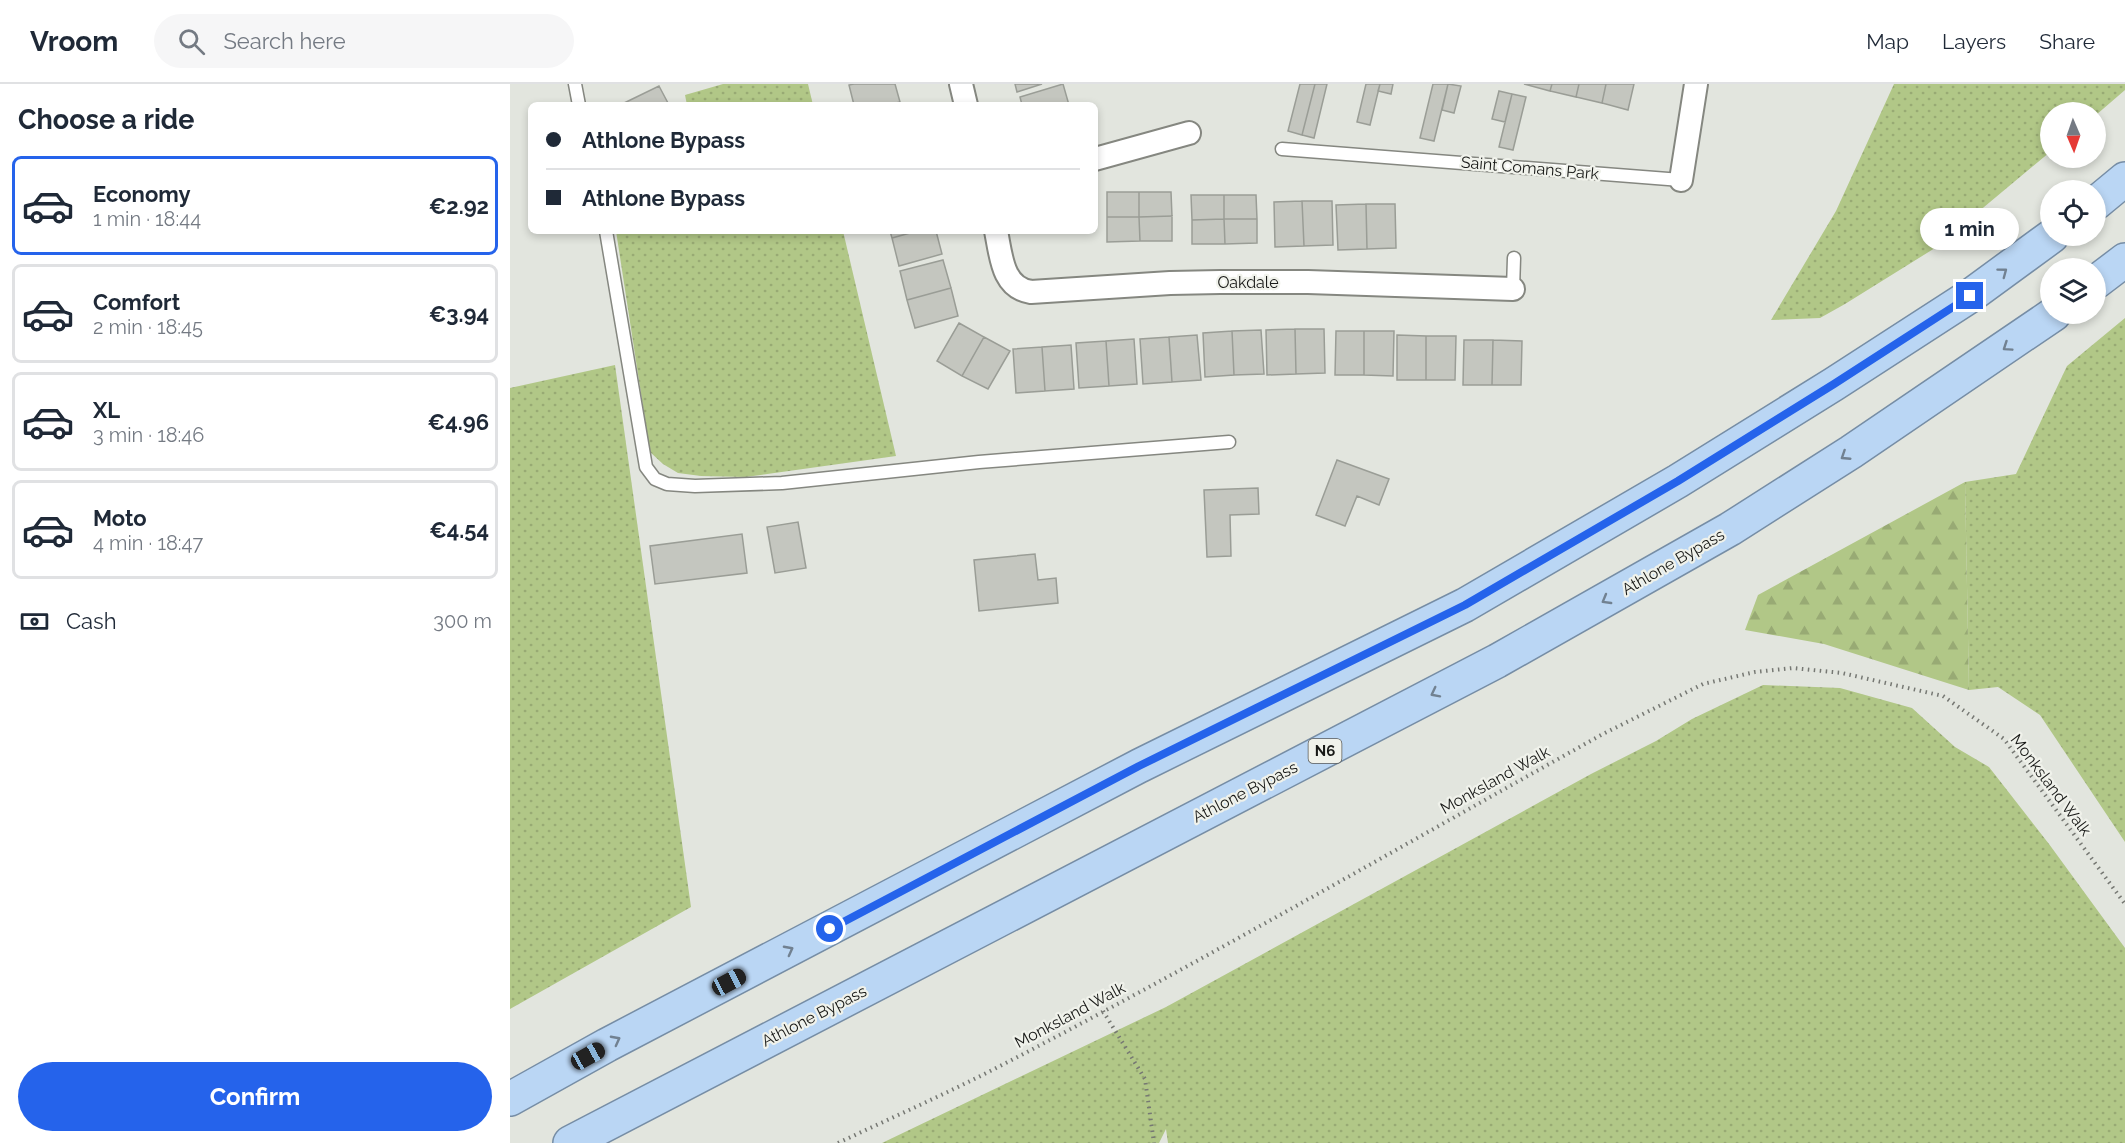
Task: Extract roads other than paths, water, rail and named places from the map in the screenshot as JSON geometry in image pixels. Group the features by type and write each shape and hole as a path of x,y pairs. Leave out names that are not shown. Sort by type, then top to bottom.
{"highway":[{"path":"2106,195 2125,179"},
{"path":"510,1099 607,1045 1139,766 1465,605 1678,481 1834,384 1970,296 2040,245"},
{"path":"2106,274 2125,260"},
{"name":"Athlone Bypass","path":"570,1143 1497,661 1730,529 1861,446 2040,324"}],"street":[{"path":"961,84 965,102"},
{"name":"Saint Comans Park","path":"1681,180 1696,84"},
{"path":"1098,158 1189,134"},
{"name":"Oakdale","path":"997,234 1004,269 1011,284 1021,291 1170,283 1286,282 1512,289"}],"lane":[{"path":"575,84 578,102"},
{"name":"Saint Comans Park","path":"1282,149 1681,180"},
{"path":"607,234 646,467 656,479 667,484 695,486 782,483 980,462 1229,442"},
{"name":"Oakdale","path":"1512,289 1514,258"}]}
